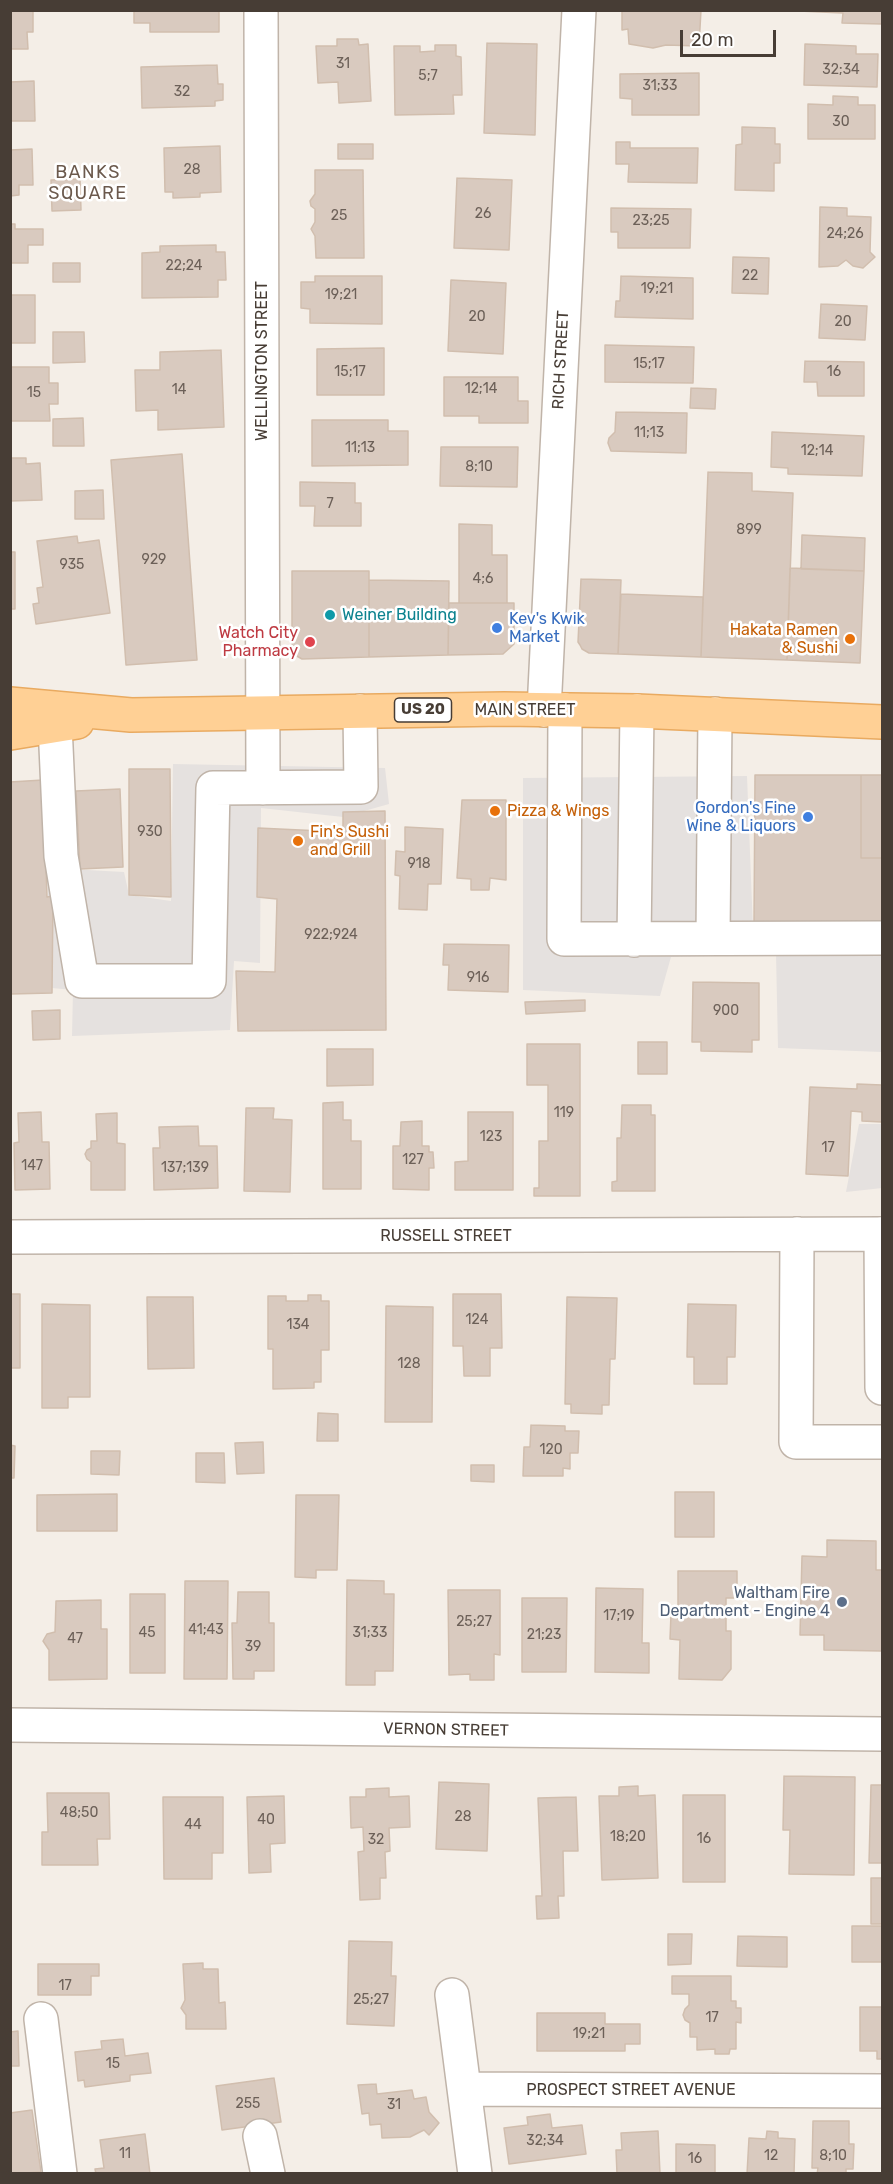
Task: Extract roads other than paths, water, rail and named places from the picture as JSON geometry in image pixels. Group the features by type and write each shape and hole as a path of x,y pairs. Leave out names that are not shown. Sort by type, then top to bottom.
{"main road":[{"name":"MAIN STREET","path":"10,704 131,715"},
{"name":"MAIN STREET","path":"10,733 131,715 263,712 637,711 882,722"}],"street":[{"name":"WELLINGTON STREET","path":"261,10 263,788"},
{"name":"RICH STREET","path":"579,10 554,710 564,939 634,940"},
{"path":"55,725 61,856 82,981 209,981 213,788 361,787 360,711"},
{"path":"637,711 634,940 882,938"},
{"path":"713,938 715,714"},
{"path":"797,1234 796,1442 882,1442"},
{"path":"882,1234 882,1388"},
{"name":"RUSSELL STREET","path":"10,1237 882,1234"},
{"name":"VERNON STREET","path":"10,1725 882,1734"},
{"path":"452,1995 475,2174"},
{"path":"41,2019 60,2174"},
{"name":"PROSPECT STREET AVENUE","path":"465,2090 882,2091"},
{"path":"260,2136 268,2174"}],"place":[{"name":"Weiner Building","path":"330,615"},
{"name":"Kev's Kwik Market","path":"497,628"},
{"name":"Hakata Ramen & Sushi","path":"850,639"},
{"name":"Watch City Pharmacy","path":"310,642"},
{"name":"Pizza & Wings","path":"495,811"},
{"name":"Gordon's Fine Wine & Liquors","path":"808,817"},
{"name":"Fin's Sushi and Grill","path":"298,841"},
{"name":"Waltham Fire Department - Engine 4","path":"842,1602"}],"district":[{"name":"BANKS SQUARE","path":"88,183"}]}
